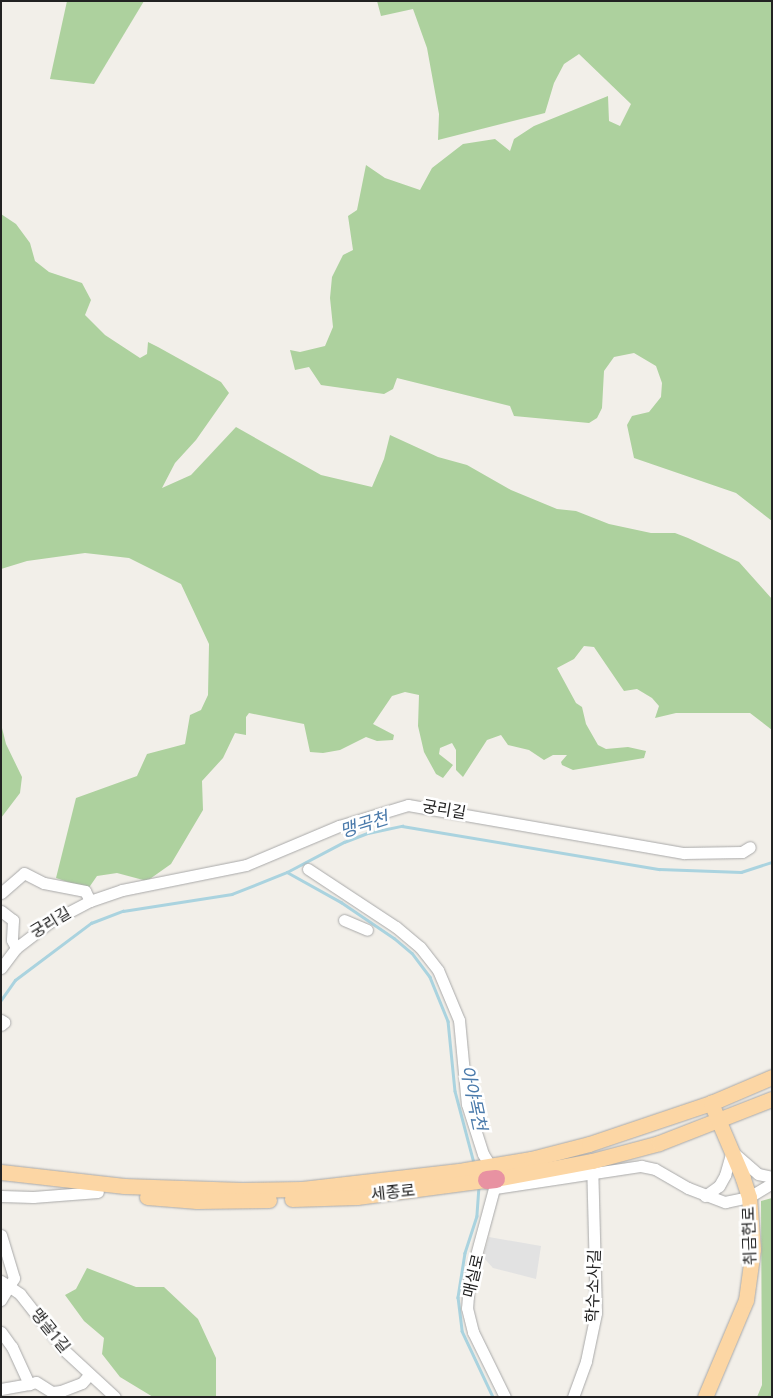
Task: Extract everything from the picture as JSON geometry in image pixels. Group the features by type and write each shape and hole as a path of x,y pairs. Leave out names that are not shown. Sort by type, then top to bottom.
{"main road":[{"name":"세종로","path":"4,1174 98,1192 205,1201 357,1197 484,1176 589,1144 711,1103 772,1077"},
{"name":"세종로","path":"4,1174 124,1186 262,1190 302,1189 593,1167 719,1121 772,1099"},
{"name":"취금헌로","path":"705,1397 746,1300 753,1249 748,1198 732,1151 711,1103"}],"street":[{"name":"궁리길","path":"1,968 16,948 50,922 90,901 122,890 246,865 339,826 408,805 684,853 742,852 750,847"},
{"path":"308,869 324,882 372,909 420,947 438,970 451,996 459,1020 467,1104 483,1154 484,1176"},
{"name":"궁리길","path":"1,893 24,874 44,883 85,891 90,901"},
{"path":"344,920 363,928 372,909"},
{"name":"궁리길","path":"1,911 13,920 12,940 16,948"},
{"name":"학수소사길","path":"574,1397 586,1361 596,1313 593,1167 589,1144"},
{"path":"705,1196 719,1186 726,1175 732,1151 758,1174 772,1177"},
{"path":"593,1167 640,1166 655,1169 705,1196 725,1202 748,1198 772,1183"},
{"name":"매실로","path":"484,1176 467,1308 473,1332 505,1397"},
{"path":"2,1196 34,1197 98,1192"},
{"path":"1,1235 14,1278 6,1285 1,1300"},
{"name":"맹골1길","path":"6,1285 20,1294 64,1350 115,1397"},
{"path":"1,1332 12,1347 29,1384"},
{"path":"1,1389 36,1382 52,1392 61,1392 82,1383 90,1375"}],"green space":[{"path":"67,1 144,1 94,84 50,79"},
{"path":"377,1 772,1 772,521 736,493 634,458 627,425 632,416 649,412 661,397 662,383 656,366 634,353 614,357 604,371 602,408 597,418 589,423 514,416 510,406 397,378 393,389 384,394 321,385 309,367 295,370 290,350 300,352 325,346 333,327 330,298 332,277 343,255 353,250 348,216 357,210 366,165 385,178 420,190 432,168 463,144 495,139 510,151 514,139 534,126 608,96 609,121 620,126 631,104 579,54 564,64 554,83 545,113 438,140 439,114 427,48 413,9 381,16"},
{"path":"1,214 16,224 30,243 35,261 49,272 82,283 91,300 85,315 105,335 140,358 147,354 148,342 221,382 229,393 196,440 175,463 162,488 191,475 236,427 321,475 372,487 384,459 390,435 438,457 467,465 511,490 557,509 576,511 609,524 651,533 675,533 688,538 739,562 772,599 772,730 750,713 676,713 655,718 659,706 652,698 637,689 624,691 594,647 584,646 574,659 557,668 576,703 582,707 586,724 598,745 606,749 628,747 646,751 644,758 573,770 562,765 561,762 567,755 553,755 544,760 529,750 508,745 501,735 487,740 463,777 456,770 456,750 452,743 440,748 439,754 453,765 443,778 436,774 424,752 418,726 419,695 405,692 392,696 373,724 394,735 393,740 377,741 366,737 340,750 323,753 310,752 304,724 249,713 246,717 246,735 235,733 223,758 202,781 203,810 171,864 147,881 117,873 97,876 88,889 56,878 76,798 137,776 147,754 185,744 190,715 201,710 208,695 209,644 181,584 129,558 85,553 27,561 1,569"},
{"path":"1,724 6,744 22,777 20,793 1,818"},
{"path":"772,1198 772,1397 757,1397 762,1385 761,1201"},
{"path":"87,1268 136,1287 164,1287 198,1319 216,1358 216,1396 153,1397 120,1377 102,1354 104,1338 84,1321 65,1295 76,1289"}],"shaded area":[{"path":"489,1237 541,1246 536,1279 493,1268 483,1257"}],"waterway":[{"name":"맹곡천","path":"1,1000 15,980 91,923 123,911 232,894 287,872 344,842 368,833 402,826 659,869 741,872 772,862"},
{"name":"아야목천","path":"287,872 341,902 394,938 412,953 430,977 448,1021 455,1091 474,1163"},
{"name":"아야목천","path":"479,1186 477,1216 465,1253 458,1297 462,1331 493,1397"}]}
